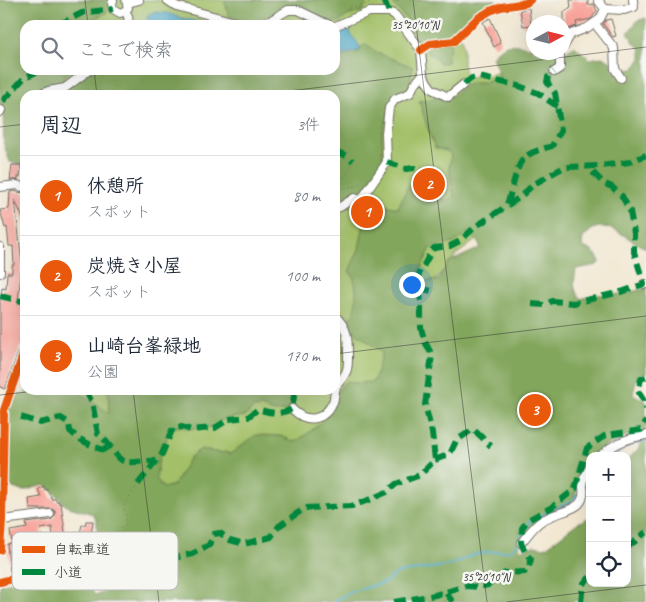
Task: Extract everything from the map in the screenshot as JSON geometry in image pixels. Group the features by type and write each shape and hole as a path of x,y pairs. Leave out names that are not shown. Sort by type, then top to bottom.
{"street":[{"path":"113,0 112,7 120,13 126,5 140,0"},
{"path":"167,0 176,6 228,20"},
{"path":"421,50 430,44 454,40 478,18 490,11 526,3 530,0"},
{"path":"598,0 605,9 624,10 634,7 633,0"},
{"path":"126,5 128,20"},
{"path":"571,34 595,24 605,9"},
{"path":"271,20 288,10 298,10 319,20"},
{"path":"340,26 369,12 389,12 400,19 421,50 423,74 426,82 432,89 448,97 464,84"},
{"path":"595,24 614,48 615,69 621,78"},
{"path":"554,72 560,68 560,60"},
{"path":"340,207 354,198 361,200 387,162 386,133 389,108 395,99 410,93 414,84 423,74"},
{"path":"54,90 65,88 83,75"},
{"path":"0,187 20,187"},
{"path":"0,247 0,273"},
{"path":"340,323 346,332 348,340 347,369 340,381"},
{"path":"0,550 2,520 2,409 20,374"},
{"path":"292,409 307,418 319,418 328,412 335,395"},
{"path":"604,452 623,440 646,435"},
{"path":"521,543 541,521 553,514 575,508 581,502 585,493 582,482 586,474"},
{"path":"2,520 50,514"}],"path":[{"path":"392,3 399,0"},
{"path":"340,179 345,177 353,161"},
{"path":"340,188 356,187 362,184 367,191"},
{"path":"118,532 127,523 124,505 138,484"}],"green space":[{"path":"0,0 436,0 460,34 463,44 463,63 467,77 489,75 514,68 476,240 456,255 433,283 451,394 100,514 63,395 340,395 340,90 24,90"},
{"path":"0,0 108,0 107,12 88,20 20,20 20,75 65,75 63,77 65,84 82,75 340,75 340,57 348,53 359,52 361,47 366,45 378,53 413,67 408,90 394,96 382,134 383,156 381,163 361,195 340,204 340,90 20,90 20,164 10,162 4,145 3,111 0,109"},
{"path":"224,0 367,0 363,11 347,16 340,21 326,20 298,6 286,7 266,19 260,20 241,20 229,16"},
{"path":"394,0 496,0 496,4 467,22 452,36 447,62 440,63 418,44 406,19 395,6"},
{"path":"646,18 646,248 610,228 595,228 584,237 582,245 595,254 600,262 597,265 576,269 574,285 581,299 593,295 624,294 646,288 646,373 637,377 633,394 646,401 646,429 606,446 600,452 586,452 586,469 572,503 545,515 519,540 520,550 534,546 545,548 576,524 586,519 586,587 631,587 631,457 644,438 646,439 646,602 578,602 576,600 573,602 0,602 0,585 12,582 12,590 92,590 95,595 113,590 178,590 178,532 97,532 97,522 93,514 66,506 51,489 44,485 23,491 13,488 7,480 5,442 6,411 13,392 20,395 84,395 109,413 108,395 292,395 291,405 286,411 274,412 261,407 253,408 246,416 220,421 215,427 188,429 182,426 171,428 160,452 156,478 163,488 174,485 190,457 201,449 230,454 256,435 281,436 295,442 328,415 337,395 340,395 340,388 343,384 347,381 353,383 373,382 377,372 382,352 359,335 346,321 354,314 356,286 349,271 359,249 363,228 384,205 398,208 408,186 420,183 445,201 454,196 449,168 451,155 447,151 435,148 419,101 440,98 448,99 470,83 485,83 500,76 492,57 506,45 526,46 526,60 571,60 571,48 574,46 590,59 602,57 610,61 614,71 634,69 641,58 641,49 635,44 628,33 637,21","holes":["468,232 480,245 478,249 449,262 438,280 417,282 418,274 431,248 459,240"]}],"water":[{"path":"154,12 167,13 190,20 148,20 146,18"},
{"path":"348,29 360,47 359,51 340,56 340,31"}],"building":[{"path":"570,0 588,0 588,5 594,4 597,11 591,19 576,22 577,26 571,28 571,15 564,15 564,12 571,8"},
{"path":"529,8 530,15 526,15 526,26 523,26 520,10"},
{"path":"490,18 500,40 500,43 494,47 483,22"},
{"path":"611,19 616,36 613,37 603,24 606,20"},
{"path":"12,165 20,165 20,177 18,177 18,180 10,180"},
{"path":"10,192 20,192 20,212 15,200 20,246 18,302 20,303 20,347 5,389 0,387 0,301 2,288 6,289 7,273 12,273 12,265 14,265 13,246 9,246 7,227 5,228 0,210 9,209"},
{"path":"367,202 377,211 368,221 358,212"},
{"path":"44,486 52,499 59,501 59,504 61,503 65,532 52,532 52,527 41,529 41,532 12,532 12,543 10,531 27,528 26,523 51,520 55,516 55,511 52,509 30,509 29,499 41,497 38,489"},
{"path":"86,521 93,521 92,532 80,532 82,525 85,525"},
{"path":"12,543 12,571 10,571 7,544"}],"waterway":[{"path":"619,452 629,445 646,440"},
{"path":"520,539 530,521 572,501 581,491"},
{"path":"334,601 351,592 386,582 397,573 451,565 473,555 488,552 509,551 519,543"}],"marked path":[{"path":"384,0 389,12"},
{"path":"68,20 82,13 113,9"},
{"path":"507,204 520,163 532,153 552,146 561,130 555,93 547,82 548,77 554,72"},
{"path":"3,101 24,78 30,75"},
{"path":"464,84 472,78 479,77 519,86 538,93 558,107"},
{"path":"340,153 353,161"},
{"path":"178,557 192,554 209,545 214,534 220,533 230,540 244,544 271,537 279,526 305,508 352,506 387,492 396,484 420,475 435,460 432,433 425,405 432,355 425,342 421,328 421,301 418,281 419,274 432,250 434,248 450,246 460,241 475,227 520,197 534,184 564,167 602,166 629,162 646,155"},
{"path":"387,162 406,169 414,168 425,171 436,177"},
{"path":"532,304 545,305 552,301 574,303 621,292 644,284 634,252 634,233 630,211 622,196 612,187 603,183 587,166"},
{"path":"419,288 436,292"},
{"path":"0,296 20,301"},
{"path":"646,377 641,379 638,391 646,409"},
{"path":"88,395 92,402 98,434 120,459 130,462 156,461"},
{"path":"138,484 162,454 173,428 182,427 191,430 215,428 229,419 248,417 258,409 275,413 288,411 292,409 294,395"},
{"path":"21,417 40,423 61,418 69,423 70,431 85,442 103,450 111,445"},
{"path":"394,602 435,595 466,586 479,587 488,585 505,573 525,572 529,567 531,559 526,554 521,543 522,528 528,520 552,507 575,489 587,448 606,435 641,430 646,421"},
{"path":"435,460 450,454 456,441 473,429 491,446"},
{"path":"631,545 646,532"},
{"path":"581,602 583,584 586,581"},
{"path":"446,593 453,602"}],"cycle path":[{"path":"421,50 430,44 454,41 478,18 490,11 501,7 526,3 530,0"},
{"path":"0,550 4,410 20,364"},
{"path":"0,582 12,579"}],"place":[{"name":"炭焼き小屋","path":"429,184"},
{"name":"休憩所","path":"367,212"},
{"name":"山崎台峯緑地","path":"535,410"}]}
